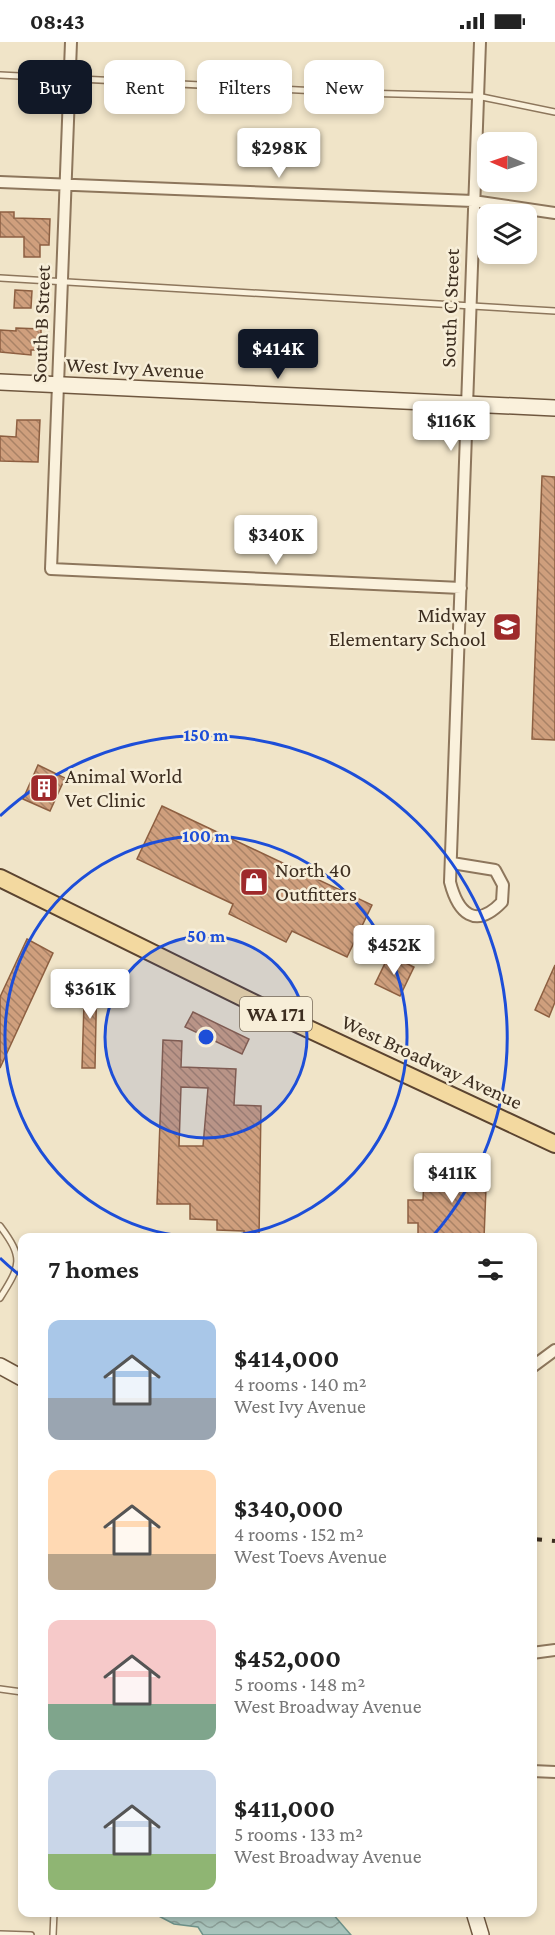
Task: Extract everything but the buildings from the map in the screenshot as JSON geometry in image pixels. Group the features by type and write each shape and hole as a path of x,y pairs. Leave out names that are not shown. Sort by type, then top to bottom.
{"main road":[{"name":"West Broadway Avenue","path":"0,878 268,1010 555,1144"}],"street":[{"name":"South B Street","path":"70,60 71,42"},
{"name":"South C Street","path":"452,863 495,870 503,885 502,902 493,911 479,915 465,913 456,903 450,882 480,42"},
{"name":"South B Street","path":"69,114 51,569 461,588"},
{"path":"0,182 473,201 555,213"},
{"name":"West Ivy Avenue","path":"0,382 467,406 555,408"},
{"path":"537,1363 555,1350"},
{"path":"0,1366 18,1376"},
{"path":"537,1652 555,1650"},
{"path":"537,1771 555,1772"},
{"path":"476,1917 481,1935"}],"lane":[{"path":"0,75 18,75"},
{"path":"92,77 358,93 477,96 555,111"},
{"path":"0,278 555,311"},
{"path":"0,1226 15,1246 17,1270 0,1298"},
{"path":"0,1689 18,1691"},
{"path":"53,1935 54,1917"},
{"path":"0,1934 31,1935"}],"water":[{"path":"161,1917 335,1917 351,1935 203,1935 198,1927 174,1924"}],"railway":[{"path":"537,1539 555,1541"}],"place":[{"name":"Midway Elementary School","path":"507,627"},
{"name":"Animal World Vet Clinic","path":"44,788"},
{"name":"North 40 Outfitters","path":"254,882"}]}
